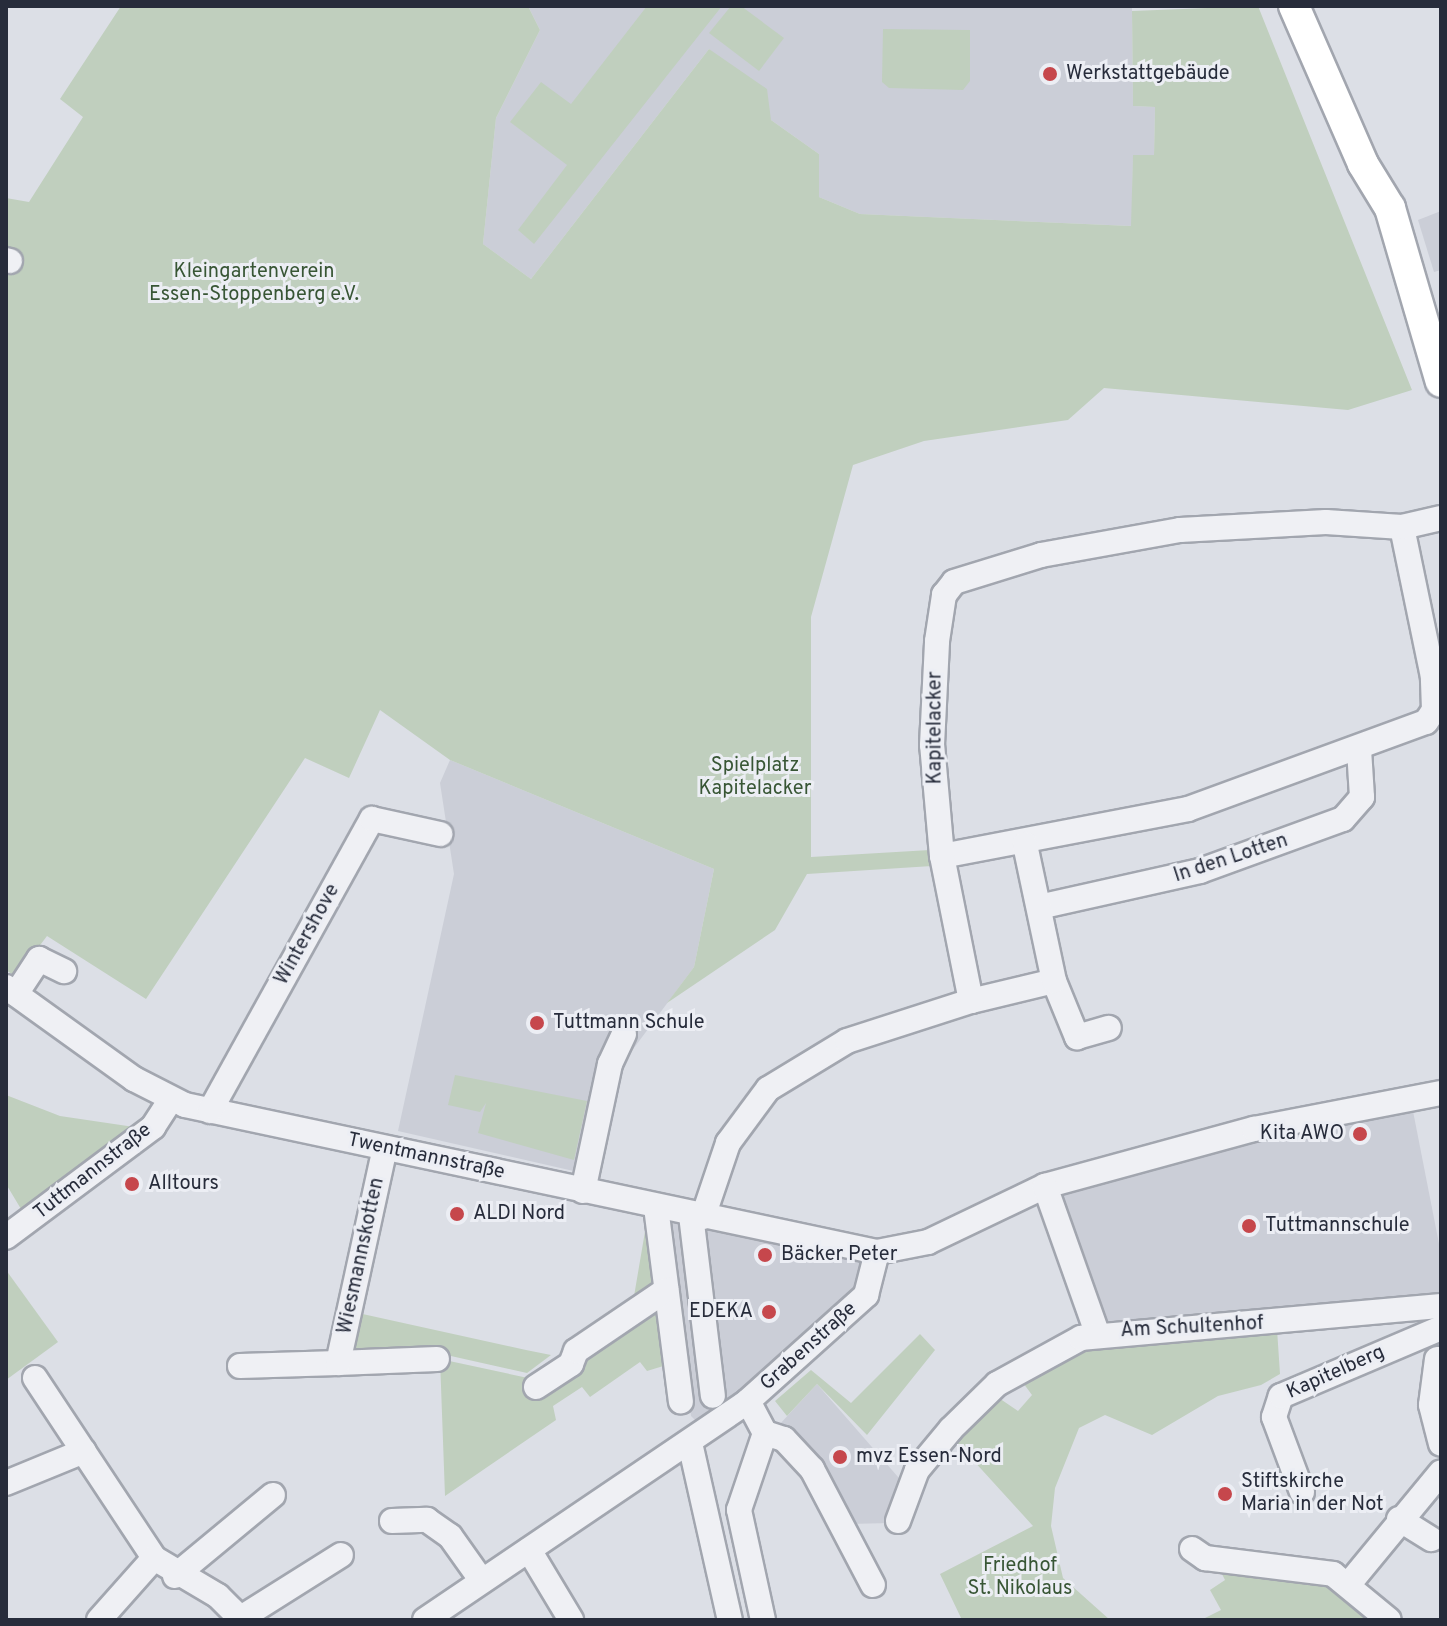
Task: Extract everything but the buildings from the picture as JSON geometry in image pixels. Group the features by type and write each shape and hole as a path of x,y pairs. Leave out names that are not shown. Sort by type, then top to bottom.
{"main road":[{"path":"1294,6 1363,164 1390,208 1406,272 1441,382"}],"street":[{"name":"Kapitelacker","path":"971,1001 942,856 933,730 937,641 944,595 954,582 1041,555 1180,530 1326,522 1402,527 1441,518"},
{"path":"942,856 1025,844 1188,809 1426,722 1434,710 1402,527"},
{"name":"In den Lotten","path":"1039,907 1200,871 1343,819 1362,797 1359,749"},
{"name":"Wintershove","path":"210,1111 372,819 440,834"},
{"path":"1025,844 1054,981 1077,1037 1109,1028"},
{"path":"11,990 39,959 64,971"},
{"path":"713,1396 697,1216 728,1143 768,1089 847,1041 971,1001 1054,981"},
{"name":"Twentmannstraße","path":"11,990 171,1099 210,1111 877,1252"},
{"path":"583,1191 610,1064 624,1034"},
{"path":"877,1252 928,1242 1045,1186 1254,1129 1441,1093"},
{"name":"Tuttmannstraße","path":"6,1237 153,1127 171,1099"},
{"name":"Wiesmannskotten","path":"338,1363 385,1148"},
{"name":"Am Schultenhof","path":"1045,1186 1097,1333 1320,1322 1435,1306"},
{"path":"656,1207 681,1401"},
{"name":"Grabenstraße","path":"434,1617 482,1581 748,1401 866,1295 877,1252"},
{"path":"536,1387 666,1290"},
{"name":"Kapitelberg","path":"1302,1492 1274,1417 1281,1396 1441,1328"},
{"path":"898,1521 930,1451 997,1384 1097,1333"},
{"name":"Wiesmannskotten","path":"240,1366 437,1359"},
{"path":"1437,1359 1431,1405 1441,1444"},
{"path":"35,1378 154,1558 175,1576 218,1596 242,1619 341,1555"},
{"path":"748,1401 765,1433 784,1439 812,1469 873,1585"},
{"path":"763,1620 739,1510 765,1433"},
{"path":"690,1443 730,1620"},
{"path":"6,1483 84,1451"},
{"path":"1348,1585 1399,1519 1441,1472"},
{"path":"175,1576 273,1495"},
{"path":"1399,1519 1431,1539"},
{"path":"392,1521 427,1520 450,1536 482,1581"},
{"path":"1192,1549 1205,1558 1333,1574 1389,1620"},
{"path":"529,1550 571,1620"},
{"path":"99,1620 154,1558"}],"shaded area":[{"path":"528,6 1132,6 1133,106 1155,107 1154,155 1133,156 1132,226 860,214 819,197 819,154 771,120 709,49 531,279 483,244 496,118 540,30"},
{"path":"1441,211 1441,270 1434,272 1418,220"},
{"name":"Tuttmann Schule","path":"450,760 714,869 694,967 611,1079 591,1175 398,1131 454,874 440,783"},
{"name":"Tuttmannschule","path":"1412,1106 1441,1254 1441,1301 1100,1331 1049,1188"},
{"path":"665,1211 874,1255 870,1277 704,1429 691,1416"},
{"path":"817,1384 905,1485 891,1523 848,1524 813,1460 779,1425"}],"green space":[{"path":"121,6 528,6 540,30 496,118 483,244 531,279 709,49 767,89 771,120 819,154 819,197 860,214 1131,226 1133,155 1154,155 1155,107 1133,106 1132,11 1258,6 1412,390 1348,410 1104,388 1068,420 924,441 853,465 811,617 811,857 930,850 932,866 807,874 775,930 667,1003 694,967 714,869 450,760 380,710 349,778 305,758 146,999 47,936 16,977 6,970 6,198 29,202 83,117 60,99"},
{"path":"647,6 722,6 534,244 518,230 567,165 510,122 541,82 571,104"},
{"path":"731,6 741,6 784,38 759,71 709,33"},
{"path":"883,29 970,30 970,81 963,90 889,88 882,82"},
{"path":"455,1075 587,1101 574,1160 478,1133 486,1103 480,1112 448,1105"},
{"path":"6,1095 60,1116 141,1128 24,1214 6,1184"},
{"path":"649,1208 683,1360 647,1371 640,1362 590,1397 582,1387 553,1406 556,1420 445,1496 440,1359 528,1378 632,1308"},
{"path":"6,1270 58,1342 6,1380"},
{"path":"358,1313 551,1355 527,1373 442,1354 343,1360"},
{"name":"Friedhof St. Nikolaus","path":"1277,1329 1280,1374 1261,1385 1218,1396 1152,1435 1105,1415 1079,1428 1055,1488 1051,1526 1063,1578 1110,1620 962,1620 940,1574 1033,1526 952,1437 993,1394 1018,1411 1032,1395 1018,1376 1092,1337"},
{"path":"920,1334 935,1350 867,1435 817,1384 787,1416 775,1401 811,1370 851,1403"},
{"path":"1221,1572 1327,1579 1378,1620 1201,1620 1221,1610 1210,1590 1225,1580"}],"place":[{"name":"Werkstattgebäude","path":"1050,74"},
{"name":"Tuttmann Schule","path":"537,1023"},
{"name":"Kita AWO","path":"1360,1134"},
{"name":"Alltours","path":"132,1184"},
{"name":"ALDI Nord","path":"457,1214"},
{"name":"Tuttmannschule","path":"1249,1226"},
{"name":"Bäcker Peter","path":"765,1255"},
{"name":"EDEKA","path":"769,1312"},
{"name":"mvz Essen-Nord","path":"840,1457"},
{"name":"Stiftskirche Maria in der Not","path":"1225,1494"}],"park label":[{"name":"Kleingartenverein Essen-Stoppenberg e.V.","path":"254,284"},
{"name":"Spielplatz Kapitelacker","path":"755,778"}]}
